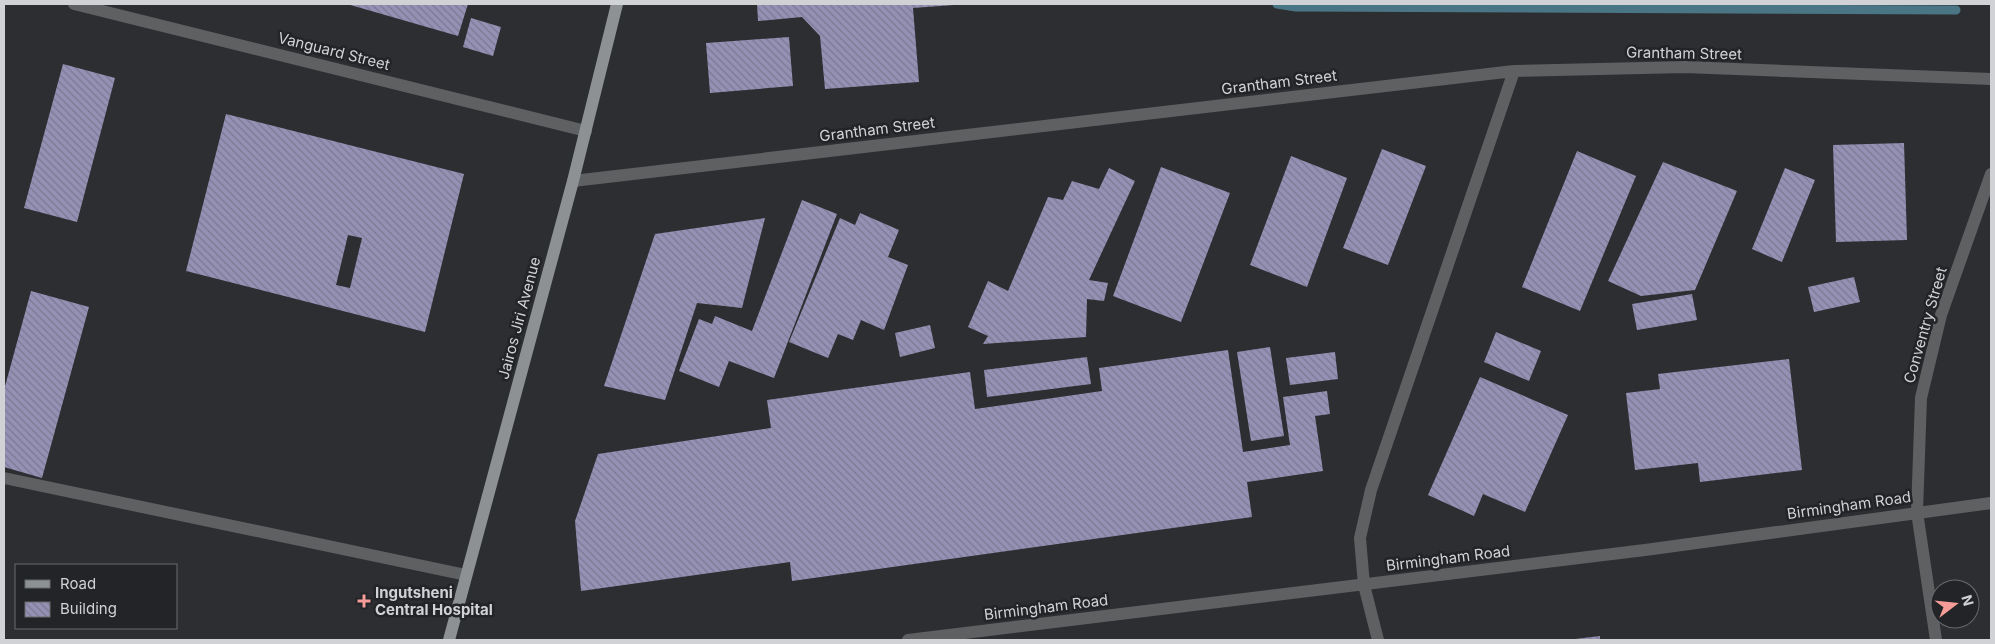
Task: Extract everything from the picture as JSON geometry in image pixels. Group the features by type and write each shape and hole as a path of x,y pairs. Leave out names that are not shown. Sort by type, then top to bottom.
{"main road":[{"name":"Jairos Jiri Avenue","path":"449,640 573,181 617,4"}],"street":[{"name":"Vanguard Street","path":"74,4 586,131"},
{"name":"Grantham Street","path":"573,181 1514,70 1685,67 1991,79"},
{"path":"1378,640 1364,585 1360,538 1371,490 1514,70"},
{"name":"Conventry Street","path":"1936,640 1918,512 1921,398 1941,316 1991,174"},
{"path":"4,478 466,575"},
{"name":"Birmingham Road","path":"908,640 1646,550 1991,502"}],"building":[{"path":"347,4 468,4 458,36"},
{"path":"757,4 954,5 913,8 919,82 825,89 820,36 802,17 758,21"},
{"path":"471,18 501,27 493,56 463,47"},
{"path":"789,37 793,86 710,93 706,43"},
{"path":"63,64 115,78 77,222 24,208"},
{"path":"226,114 464,174 425,332 186,271","holes":["348,235 362,238 350,288 336,285"]},
{"path":"1904,143 1907,240 1836,242 1833,145"},
{"path":"1382,149 1426,166 1388,265 1343,248"},
{"path":"1577,151 1636,176 1580,311 1522,287"},
{"path":"1291,156 1347,178 1307,287 1250,265"},
{"path":"1663,162 1737,191 1695,290 1641,296 1608,281"},
{"path":"1161,167 1230,193 1181,322 1113,296"},
{"path":"1109,168 1135,181 1089,280 1108,283 1104,301 1087,299 1086,337 983,344 988,336 968,327 988,281 1008,291 1048,197 1063,200 1072,181 1099,189"},
{"path":"1785,168 1815,180 1782,262 1752,249"},
{"path":"802,200 837,214 774,378 729,361 719,387 679,371 699,319 712,324 715,316 752,331"},
{"path":"860,213 899,230 888,257 908,265 884,330 861,320 853,340 838,334 828,358 789,342 840,218 855,225"},
{"path":"765,218 742,308 697,303 665,400 604,386 655,234"},
{"path":"1854,277 1860,302 1814,312 1808,287"},
{"path":"31,291 89,307 42,478 4,467 4,390"},
{"path":"1692,294 1697,320 1637,330 1632,304"},
{"path":"930,325 935,348 900,357 895,333"},
{"path":"1496,332 1541,351 1529,381 1484,362"},
{"path":"1270,347 1284,436 1251,441 1237,352"},
{"path":"1228,350 1243,452 1290,445 1283,397 1327,391 1330,414 1315,416 1323,471 1247,482 1252,517 792,581 790,562 581,591 575,521 598,454 771,428 767,400 970,372 975,409 1102,391 1099,368"},
{"path":"1335,352 1338,379 1290,385 1286,358"},
{"path":"1087,357 1091,384 987,397 984,370"},
{"path":"1789,359 1802,470 1700,482 1698,463 1635,470 1626,393 1660,389 1658,374"},
{"path":"1480,377 1568,415 1525,512 1483,494 1474,516 1428,495"},
{"path":"1600,636 1600,640 1575,640 1575,639"}],"waterway":[{"path":"1277,4 1296,7 1956,10"}],"place":[{"name":"Ingutsheni Central Hospital","path":"364,601"}]}
